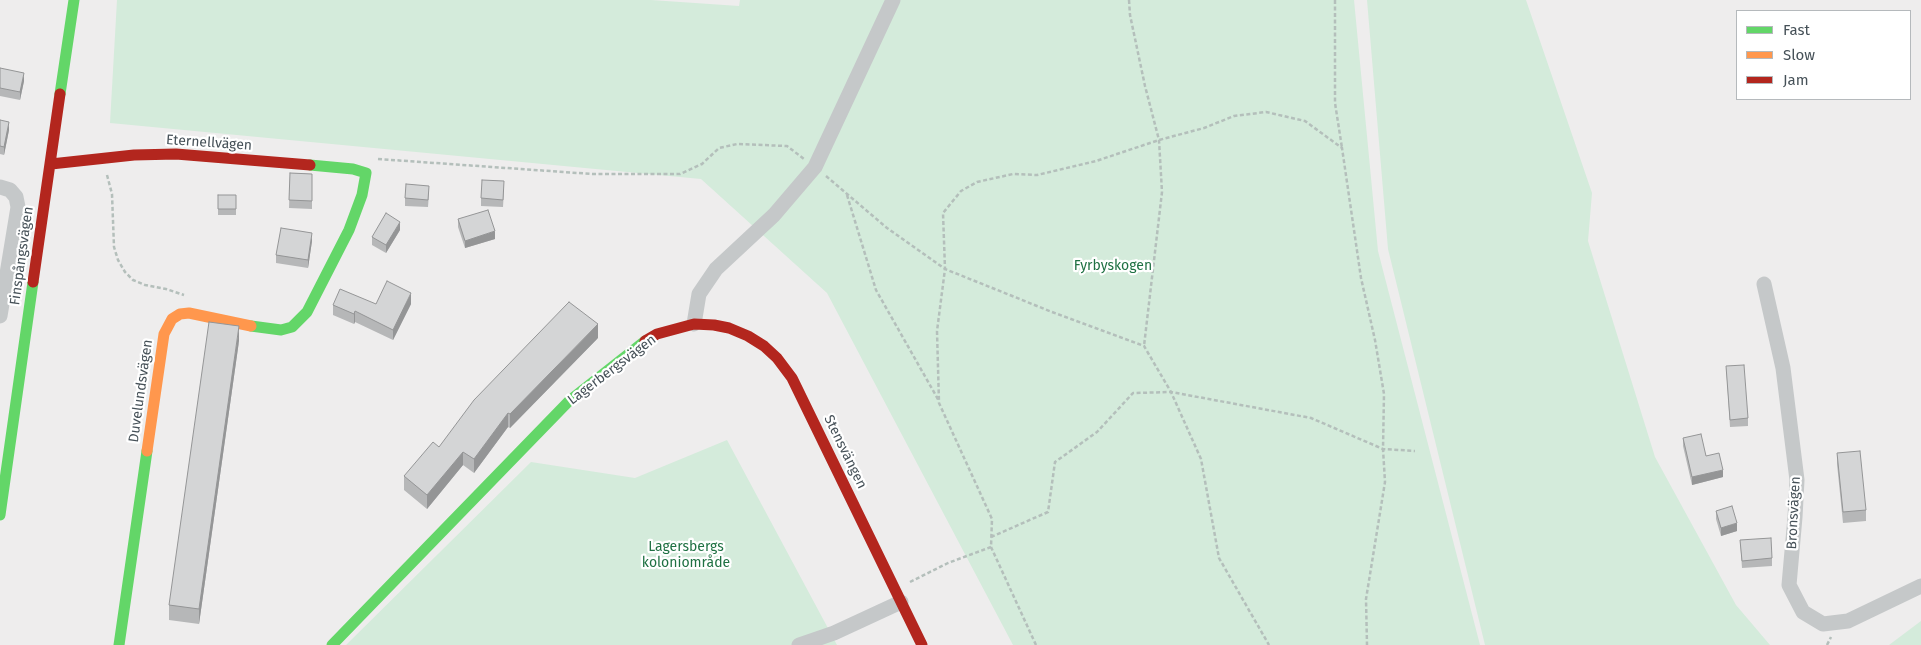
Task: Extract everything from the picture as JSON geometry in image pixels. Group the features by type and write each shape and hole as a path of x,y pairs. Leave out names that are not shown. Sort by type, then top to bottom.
{"street":[{"name":"Finspångsvägen","path":"0,516 74,0"},
{"path":"694,324 699,294 710,277 774,214 815,167 893,0"},
{"name":"Eternellvägen","path":"51,164 134,155 176,154 353,169 366,173"},
{"name":"Duvelundsvägen","path":"119,645 163,344 168,325 172,318 180,314 190,313 266,329 281,330 292,327 307,312 349,230 362,195 366,173"},
{"path":"0,316 18,206 16,197 5,188"},
{"name":"Bronsvägen","path":"1764,284 1783,368 1797,480 1796,517 1789,585 1792,592 1803,612 1823,624 1848,621 1921,586"},
{"name":"Stensvängen","path":"694,324 730,328 748,336 764,346 777,358 792,378 922,645"},
{"name":"Lagerbergsvägen","path":"332,645 569,401 642,343 657,334 694,324"},
{"path":"799,645 834,632 898,596"}],"path":[{"path":"1130,0 1130,15 1159,140 1162,192 1144,346 1171,392 1201,459 1219,558 1269,645"},
{"path":"1335,0 1335,103 1361,278 1375,340 1384,394 1382,449 1385,482 1366,599 1367,645"},
{"path":"939,403 937,331 946,268 944,212 961,190 977,182 1013,174 1036,175 1096,161 1159,140 1204,128 1234,116 1266,112 1304,121 1342,148"},
{"path":"366,173 367,165 370,162 376,159 389,159 592,174 680,174 702,164 719,148 737,144 787,146 815,167 887,228 946,268 1052,312 1144,346"},
{"path":"105,159 106,173 112,194 114,247 118,260 125,272 133,280 145,285 192,297"},
{"path":"847,194 876,290 939,403 992,519 991,547 1036,645"},
{"path":"991,537 1048,512 1055,462 1097,432 1133,393 1171,392 1311,418 1382,449 1415,451"},
{"path":"898,596 948,563 991,547"}],"green space":[{"name":"Fyrbyskogen","path":"117,0 651,0 739,6 740,0 1354,0 1378,251 1480,645 1013,645 827,293 701,179 110,123"},
{"path":"1367,0 1526,0 1592,193 1588,241 1655,457 1736,605 1770,645 1485,645 1388,249"},
{"name":"Lagersbergs koloniområde","path":"727,440 837,645 346,645 531,462 635,478"},
{"path":"1921,621 1921,645 1889,645"}],"building":[{"path":"0,68 24,73 20,92 0,88"},
{"path":"0,120 9,122 4,147 0,146"},
{"path":"290,173 312,174 312,201 289,200"},
{"path":"482,180 504,181 503,200 481,198"},
{"path":"406,184 429,186 428,200 405,198"},
{"path":"218,195 236,195 236,209 218,209"},
{"path":"488,210 495,231 465,241 458,219"},
{"path":"386,213 400,222 386,245 372,237"},
{"path":"281,228 312,233 308,260 276,255"},
{"path":"387,281 411,293 393,330 355,311 354,314 333,305 340,289 376,304"},
{"path":"569,302 598,324 510,414 508,413 474,459 463,452 427,495 404,476 433,442 439,447 474,400"},
{"path":"209,322 239,326 199,609 169,605"},
{"path":"1744,365 1748,418 1730,420 1726,366"},
{"path":"1701,434 1706,456 1719,453 1723,470 1692,477 1683,438"},
{"path":"1860,451 1866,510 1843,512 1837,453"},
{"path":"1732,506 1737,523 1721,528 1716,511"},
{"path":"1771,538 1772,558 1742,561 1740,540"}],"traffic: fast":[{"path":"60,94 74,0"},
{"path":"251,326 281,330 292,327 307,312 349,230 362,195 366,173 353,169 310,165"},
{"path":"0,515 33,282"},
{"path":"332,645 569,401 645,341"},
{"path":"119,645 147,451"}],"traffic: slow":[{"path":"147,451 164,334 172,319 180,314 189,313 251,326"}],"traffic: jam":[{"path":"33,282 60,94"},
{"path":"51,164 134,155 176,154 310,165"},
{"path":"645,341 657,334 694,324 714,325 729,328 748,336 764,346 777,358 792,378 922,645"}]}
